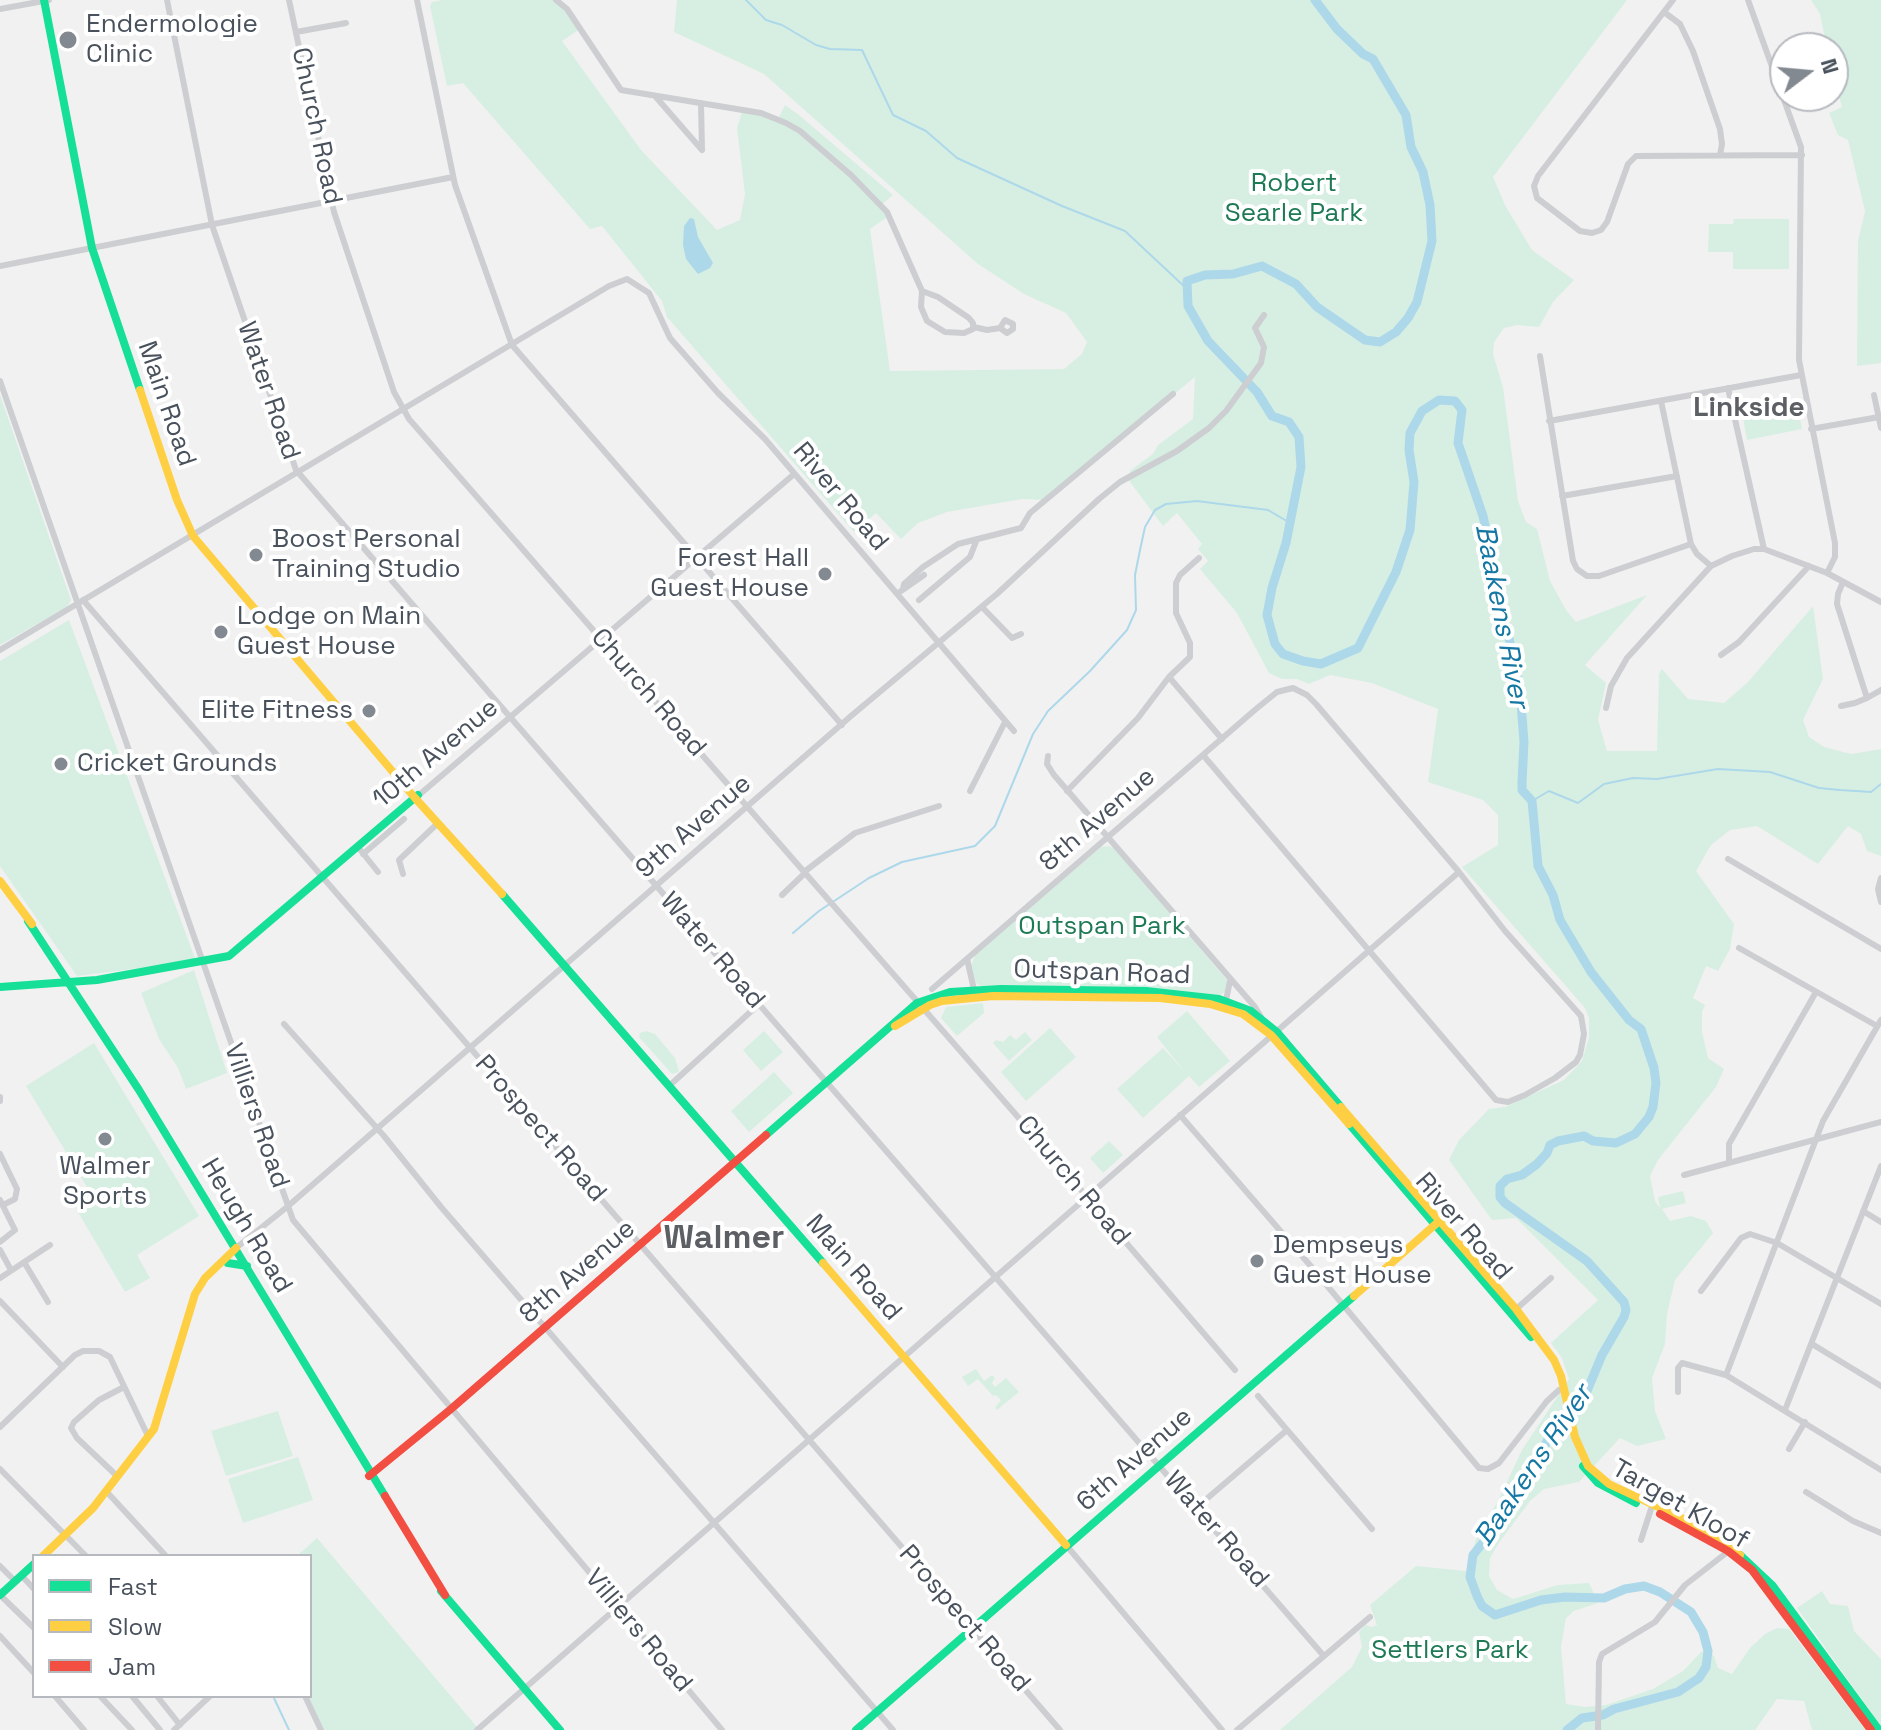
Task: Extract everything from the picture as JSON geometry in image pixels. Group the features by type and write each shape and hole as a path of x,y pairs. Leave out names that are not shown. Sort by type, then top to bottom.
{"main road":[{"name":"Main Road","path":"46,0 92,248 177,500 193,536 1066,1545"},
{"name":"Main Road","path":"417,796 450,834"},
{"name":"10th Avenue","path":"0,987 133,975 229,956 360,850 417,796"},
{"path":"0,881 70,982"},
{"path":"28,921 70,982"},
{"path":"52,983 58,975 57,967"},
{"name":"Heugh Road","path":"70,982 240,1249 247,1266 445,1595 560,1730"},
{"name":"Outspan Road","path":"920,1006 941,994 1133,990 1225,1004 1261,1018 1274,1034"},
{"name":"Outspan Road","path":"1225,1004 1274,1034"},
{"name":"8th Avenue","path":"371,1475 884,1033 920,1006"},
{"name":"River Road","path":"1274,1034 1554,1360 1586,1467"},
{"name":"6th Avenue","path":"856,1730 1437,1223"},
{"name":"9th Avenue","path":"190,1308 209,1281 240,1249"},
{"name":"9th Avenue","path":"49,1554 93,1508 148,1436 159,1416 190,1308 205,1278 240,1249"},
{"path":"228,1263 247,1266"},
{"name":"Target Kloof","path":"1586,1467 1598,1483 1615,1494 1731,1549"},
{"name":"Target Kloof","path":"1586,1467 1621,1491 1692,1523 1763,1574 1871,1730"},
{"path":"0,1595 32,1566"},
{"name":"Target Kloof","path":"1785,1608 1879,1730"}],"street":[{"path":"0,9 46,0"},
{"name":"Water Road","path":"167,0 212,225 289,454 298,472 1323,1655"},
{"name":"Church Road","path":"289,0 332,201 394,392 403,410 428,443 602,639 1235,1370"},
{"path":"417,0 453,177 512,345 842,725"},
{"path":"556,0 567,9 619,88 774,117 791,125 816,144 887,212 922,291 920,302 923,313 935,328 955,334 968,332 974,327"},
{"path":"1673,0 1538,176 1534,184 1535,194 1542,203 1580,231 1592,233 1601,230 1607,222 1628,164 1634,158 1648,155 1802,155"},
{"path":"1748,0 1797,131 1802,155 1801,375 1836,552 1827,573"},
{"path":"1664,12 1680,24 1693,51 1720,129 1720,155"},
{"path":"296,32 346,23"},
{"path":"655,96 702,150 701,103"},
{"path":"0,266 453,177"},
{"name":"River Road","path":"512,345 618,281 629,280 641,287 652,298 670,338 725,401 765,439 793,475 900,592 939,644 1014,731"},
{"path":"922,291 938,297 963,314 973,321 974,327"},
{"name":"9th Avenue","path":"240,1249 982,607 1112,488 1177,451 1216,421 1264,355 1264,347 1255,331 1256,324 1264,315"},
{"path":"974,327 987,330 1000,328"},
{"path":"0,650 512,345"},
{"path":"1540,356 1574,565 1587,576 1604,574 1691,544"},
{"path":"1549,421 1801,375"},
{"name":"Villiers Road","path":"0,381 81,602 287,1207 298,1228 722,1730"},
{"path":"1728,388 1764,549"},
{"path":"900,592 904,584 958,544 1022,528 1030,513 1173,394"},
{"path":"1874,395 1881,428"},
{"path":"1661,401 1691,544 1711,566"},
{"path":"1811,429 1879,417"},
{"name":"10th Avenue","path":"417,796 793,475"},
{"path":"1562,496 1677,476"},
{"path":"919,600 970,557 977,539"},
{"path":"1606,708 1614,680 1627,658 1711,566 1744,552 1764,549 1827,573 1881,602"},
{"path":"1067,791 1138,718 1169,677 1189,658 1192,651 1176,613 1177,581 1199,558"},
{"path":"1721,655 1739,642 1809,566"},
{"path":"923,571 930,583 938,585"},
{"path":"1843,582 1837,604 1867,698"},
{"name":"Prospect Road","path":"81,602 323,877 1060,1730"},
{"path":"982,607 1012,638 1021,634"},
{"path":"1169,677 1222,739"},
{"name":"8th Avenue","path":"932,989 1277,692 1293,688 1303,692 1316,704 1459,872"},
{"path":"1841,706 1855,703 1881,690"},
{"path":"970,791 1005,722"},
{"path":"477,1730 1369,952 1459,872 1505,931 1582,1019 1584,1034 1580,1055 1569,1069 1518,1098 1506,1102 1496,1100 1369,952 1203,755"},
{"path":"1048,756 1048,768 1261,1018"},
{"path":"782,895 855,833 939,806"},
{"path":"378,872 360,850 404,819"},
{"path":"403,874 399,860 438,823"},
{"path":"1102,844 1118,847"},
{"path":"1728,859 1881,949"},
{"path":"1881,878 1878,889 1881,902"},
{"path":"1726,1375 1823,1121 1879,1023 1816,992 1739,948"},
{"path":"967,959 975,993"},
{"path":"1225,1004 1230,981"},
{"path":"1729,1163 1727,1150 1731,1139 1816,992"},
{"path":"669,1086 758,1005"},
{"path":"284,1024 893,1730"},
{"path":"1180,1115 1479,1468 1488,1469 1499,1463 1547,1401 1561,1391"},
{"path":"1684,1175 1881,1122"},
{"path":"0,1154 17,1189 15,1199 2,1202 15,1230 0,1242"},
{"path":"1785,1410 1881,1166"},
{"path":"1863,1211 1881,1222"},
{"path":"1701,1291 1745,1235 1777,1243 1881,1304"},
{"path":"0,1278 50,1245"},
{"path":"0,1250 11,1270"},
{"path":"24,1262 48,1302"},
{"path":"1514,1311 1551,1278"},
{"path":"0,1301 63,1367"},
{"path":"1812,1344 1881,1386"},
{"path":"0,1427 80,1352 102,1351 110,1357 148,1436"},
{"path":"1678,1392 1678,1368 1682,1363 1726,1375 1881,1470"},
{"path":"117,1476 77,1438 71,1428 99,1400 124,1387"},
{"path":"1258,1396 1372,1529"},
{"path":"1789,1449 1805,1422"},
{"path":"1196,1508 1287,1430"},
{"path":"0,1469 84,1554"},
{"path":"106,1491 164,1554"},
{"path":"1806,1492 1853,1521 1881,1533"},
{"path":"1641,1540 1651,1509"},
{"name":"Main Road","path":"1066,1545 1222,1730"},
{"path":"1598,1729 1602,1654 1655,1622 1677,1593 1731,1549"},
{"path":"0,1566 32,1588"},
{"path":"0,1595 32,1626"},
{"path":"1237,1730 1370,1617"},
{"path":"0,1636 32,1671"},
{"path":"57,1698 84,1730"},
{"path":"102,1698 132,1730"},
{"path":"134,1698 160,1730"},
{"path":"158,1698 177,1728 205,1698"},
{"path":"306,1698 321,1730"}],"green space":[{"name":"Robert Searle Park","path":"556,0 580,29 562,41 641,150 717,230 740,220 745,194 737,128 743,109 778,119 785,105 799,115 893,195 881,205 889,216 870,229 890,371 1064,369 1082,354 1087,342 1066,313 1024,294 978,264 764,74 674,32 677,0 1627,0 1493,177 1506,207 1532,250 1574,280 1553,302 1539,327 1517,325 1504,328 1494,342 1493,354 1503,387 1518,501 1526,522 1537,529 1550,581 1576,622 1647,595 1585,665 1606,683 1598,720 1607,751 1657,751 1659,674 1662,669 1688,699 1724,703 1748,682 1813,606 1823,679 1803,720 1809,737 1824,747 1851,754 1881,749 1881,856 1867,851 1861,834 1848,826 1818,864 1757,826 1730,830 1711,845 1696,871 1734,924 1730,949 1718,971 1706,966 1693,998 1705,1005 1702,1032 1708,1058 1724,1069 1716,1087 1658,1160 1650,1176 1655,1201 1660,1208 1658,1197 1683,1191 1686,1203 1662,1209 1670,1221 1691,1216 1706,1221 1713,1233 1675,1280 1667,1314 1665,1344 1652,1378 1655,1411 1666,1439 1637,1446 1620,1438 1579,1482 1544,1489 1530,1501 1498,1544 1490,1558 1489,1576 1497,1590 1513,1599 1558,1585 1589,1583 1598,1603 1574,1611 1566,1618 1561,1647 1566,1704 1585,1707 1606,1705 1653,1689 1683,1671 1702,1651 1714,1656 1718,1668 1732,1674 1750,1648 1765,1634 1777,1628 1789,1629 1866,1730 1812,1730 1804,1701 1777,1699 1755,1730 1280,1730 1352,1667 1362,1647 1359,1632 1365,1625 1377,1625 1370,1605 1416,1566 1466,1571 1477,1536 1522,1450 1569,1379 1562,1358 1551,1343 1598,1300 1516,1218 1492,1220 1449,1160 1459,1140 1489,1109 1505,1107 1564,1080 1582,1061 1589,1037 1589,1018 1585,1008 1462,867 1498,845 1498,815 1483,800 1428,782 1438,709 1372,683 1330,675 1309,684 1269,673 1237,613 1200,569 1208,561 1198,549 1202,544 1177,513 1163,526 1127,478 1131,470 1153,454 1158,445 1193,419 1195,377 1045,500 1022,499 947,512 918,523 901,539 876,513 854,532 667,317 662,301 602,226 590,229 463,83 447,86 430,6 432,2"},
{"path":"1811,0 1881,0 1881,363 1857,366 1858,241 1865,211 1848,140 1838,135 1829,113 1849,112 1849,32 1824,32 1820,14"},
{"path":"1734,219 1789,219 1789,269 1733,269 1733,252 1708,252 1709,224 1733,224"},
{"path":"0,395 71,600 67,607 0,645"},
{"path":"1798,407 1802,429 1747,440 1743,418"},
{"name":"Cricket Grounds","path":"69,620 196,961 77,976 0,866 0,661"},
{"name":"Outspan Park","path":"1101,847 1115,849 1226,979 1225,992 1219,996 1136,987 981,986 976,983 971,966 975,955"},
{"path":"194,970 227,1073 186,1089 178,1068 159,1039 141,993"},
{"path":"983,1003 984,1013 957,1036 941,1018 946,1007"},
{"path":"1187,1011 1230,1061 1199,1087 1189,1076 1143,1118 1117,1089 1163,1048 1184,1071 1157,1037"},
{"path":"1050,1028 1076,1057 1026,1101 1001,1072"},
{"path":"646,1031 655,1034 675,1058 679,1072 672,1074 639,1037"},
{"path":"764,1031 783,1052 761,1071 743,1050"},
{"path":"1025,1032 1032,1040 1009,1061 993,1043 996,1040 1003,1042 1010,1035 1016,1040"},
{"name":"Walmer Sports","path":"94,1043 199,1216 137,1255 150,1278 125,1292 72,1202 90,1192 26,1086"},
{"path":"774,1072 793,1093 749,1132 731,1111"},
{"path":"1109,1141 1123,1155 1103,1173 1090,1158"},
{"path":"976,1369 984,1381 992,1375 995,1387 1006,1378 1019,1392 997,1410 995,1408 1001,1400 996,1395 993,1396 978,1379 968,1386 962,1377"},
{"path":"278,1411 293,1456 226,1476 211,1431"},
{"path":"298,1457 313,1500 243,1523 228,1479"},
{"path":"317,1538 477,1727 473,1730 324,1730 309,1698 312,1698 312,1554 299,1554"},
{"path":"1822,1591 1830,1604 1848,1606 1854,1631 1881,1659 1881,1726 1797,1608"}],"water":[{"path":"690,218 694,219 698,237 713,263 698,274 686,259 683,245 684,226"}],"waterway":[{"path":"746,0 766,20 782,25 816,45 830,49 862,50 893,115 926,131 957,158 1125,231 1187,289"},
{"name":"Baakens River","path":"1315,0 1337,29 1363,54 1373,59 1406,115 1411,147 1423,172 1430,205 1432,241 1417,302 1396,332 1380,342 1365,340 1317,307 1296,284 1262,266 1187,281 1188,306 1208,341 1257,392 1272,416 1289,422 1299,437 1301,467 1267,615 1275,644 1283,654 1321,664 1358,648 1396,572 1410,530 1414,482 1410,433 1422,411 1439,400 1455,401 1462,410 1458,443 1483,516 1520,690 1524,742 1522,790 1532,801 1538,866 1553,895 1560,920 1591,972 1629,1020 1641,1029 1654,1068 1653,1107 1635,1134 1616,1143 1593,1141 1584,1136 1558,1141 1550,1145 1537,1164 1522,1175 1507,1179 1500,1186 1500,1197 1505,1203 1587,1261 1624,1302 1626,1310 1602,1355 1582,1403 1554,1427 1528,1480 1473,1555 1470,1577 1477,1596 1482,1606 1495,1615 1541,1600 1604,1598 1625,1589 1644,1586 1660,1592 1691,1612 1703,1632 1708,1651 1706,1667 1699,1678 1678,1692 1614,1709 1603,1715 1582,1718 1567,1730"},
{"path":"793,933 819,911 869,878 902,862 975,846 995,826 1033,734 1048,711 1127,630 1136,610 1135,575 1145,527 1155,510 1166,504 1197,501 1268,510 1290,523"},
{"path":"1532,801 1549,791 1578,803 1604,784 1718,769 1770,772 1819,788 1840,790 1871,792 1881,784"},
{"path":"274,1698 289,1730"}],"traffic: fast":[{"path":"44,0 92,248 140,390"},
{"path":"0,987 97,980 229,956 418,795"},
{"path":"502,894 823,1263"},
{"path":"28,921 139,1090 385,1496"},
{"path":"766,1135 917,1003 950,992 1001,989 1146,991 1219,999 1251,1011 1277,1032 1341,1107"},
{"path":"1349,1124 1531,1337"},
{"path":"228,1263 247,1266"},
{"path":"856,1730 1354,1296"},
{"path":"1583,1466 1598,1483 1636,1503"},
{"path":"1740,1555 1773,1586 1879,1730"},
{"path":"0,1595 32,1566"},
{"path":"441,1591 560,1730"}],"traffic: slow":[{"path":"140,390 177,500 193,536 415,798 502,894"},
{"path":"0,881 32,924"},
{"path":"895,1026 942,1001 993,996 1160,998 1210,1004 1243,1014 1271,1035 1349,1124"},
{"path":"1341,1107 1516,1309 1554,1360 1561,1376 1575,1437 1588,1466 1609,1484 1692,1523 1740,1555"},
{"path":"1354,1296 1437,1223"},
{"path":"45,1554 93,1508 154,1429 195,1294 205,1278 236,1248"},
{"path":"823,1263 1066,1545"}],"traffic: jam":[{"path":"369,1476 451,1409 766,1135"},
{"path":"385,1496 445,1595"},
{"path":"1660,1514 1728,1551 1752,1570 1871,1730"}],"place":[{"name":"Endermologie Clinic","path":"68,40"},
{"name":"Boost Personal Training Studio","path":"256,555"},
{"name":"Forest Hall Guest House","path":"825,574"},
{"name":"Lodge on Main Guest House","path":"221,632"},
{"name":"Elite Fitness","path":"369,711"},
{"name":"Cricket Grounds","path":"61,764"},
{"name":"Walmer Sports","path":"105,1139"},
{"name":"Dempseys Guest House","path":"1257,1261"}],"district":[{"name":"Linkside","path":"1749,408"},
{"name":"Walmer","path":"724,1239"}],"park label":[{"name":"Settlers Park","path":"1450,1651"}]}
